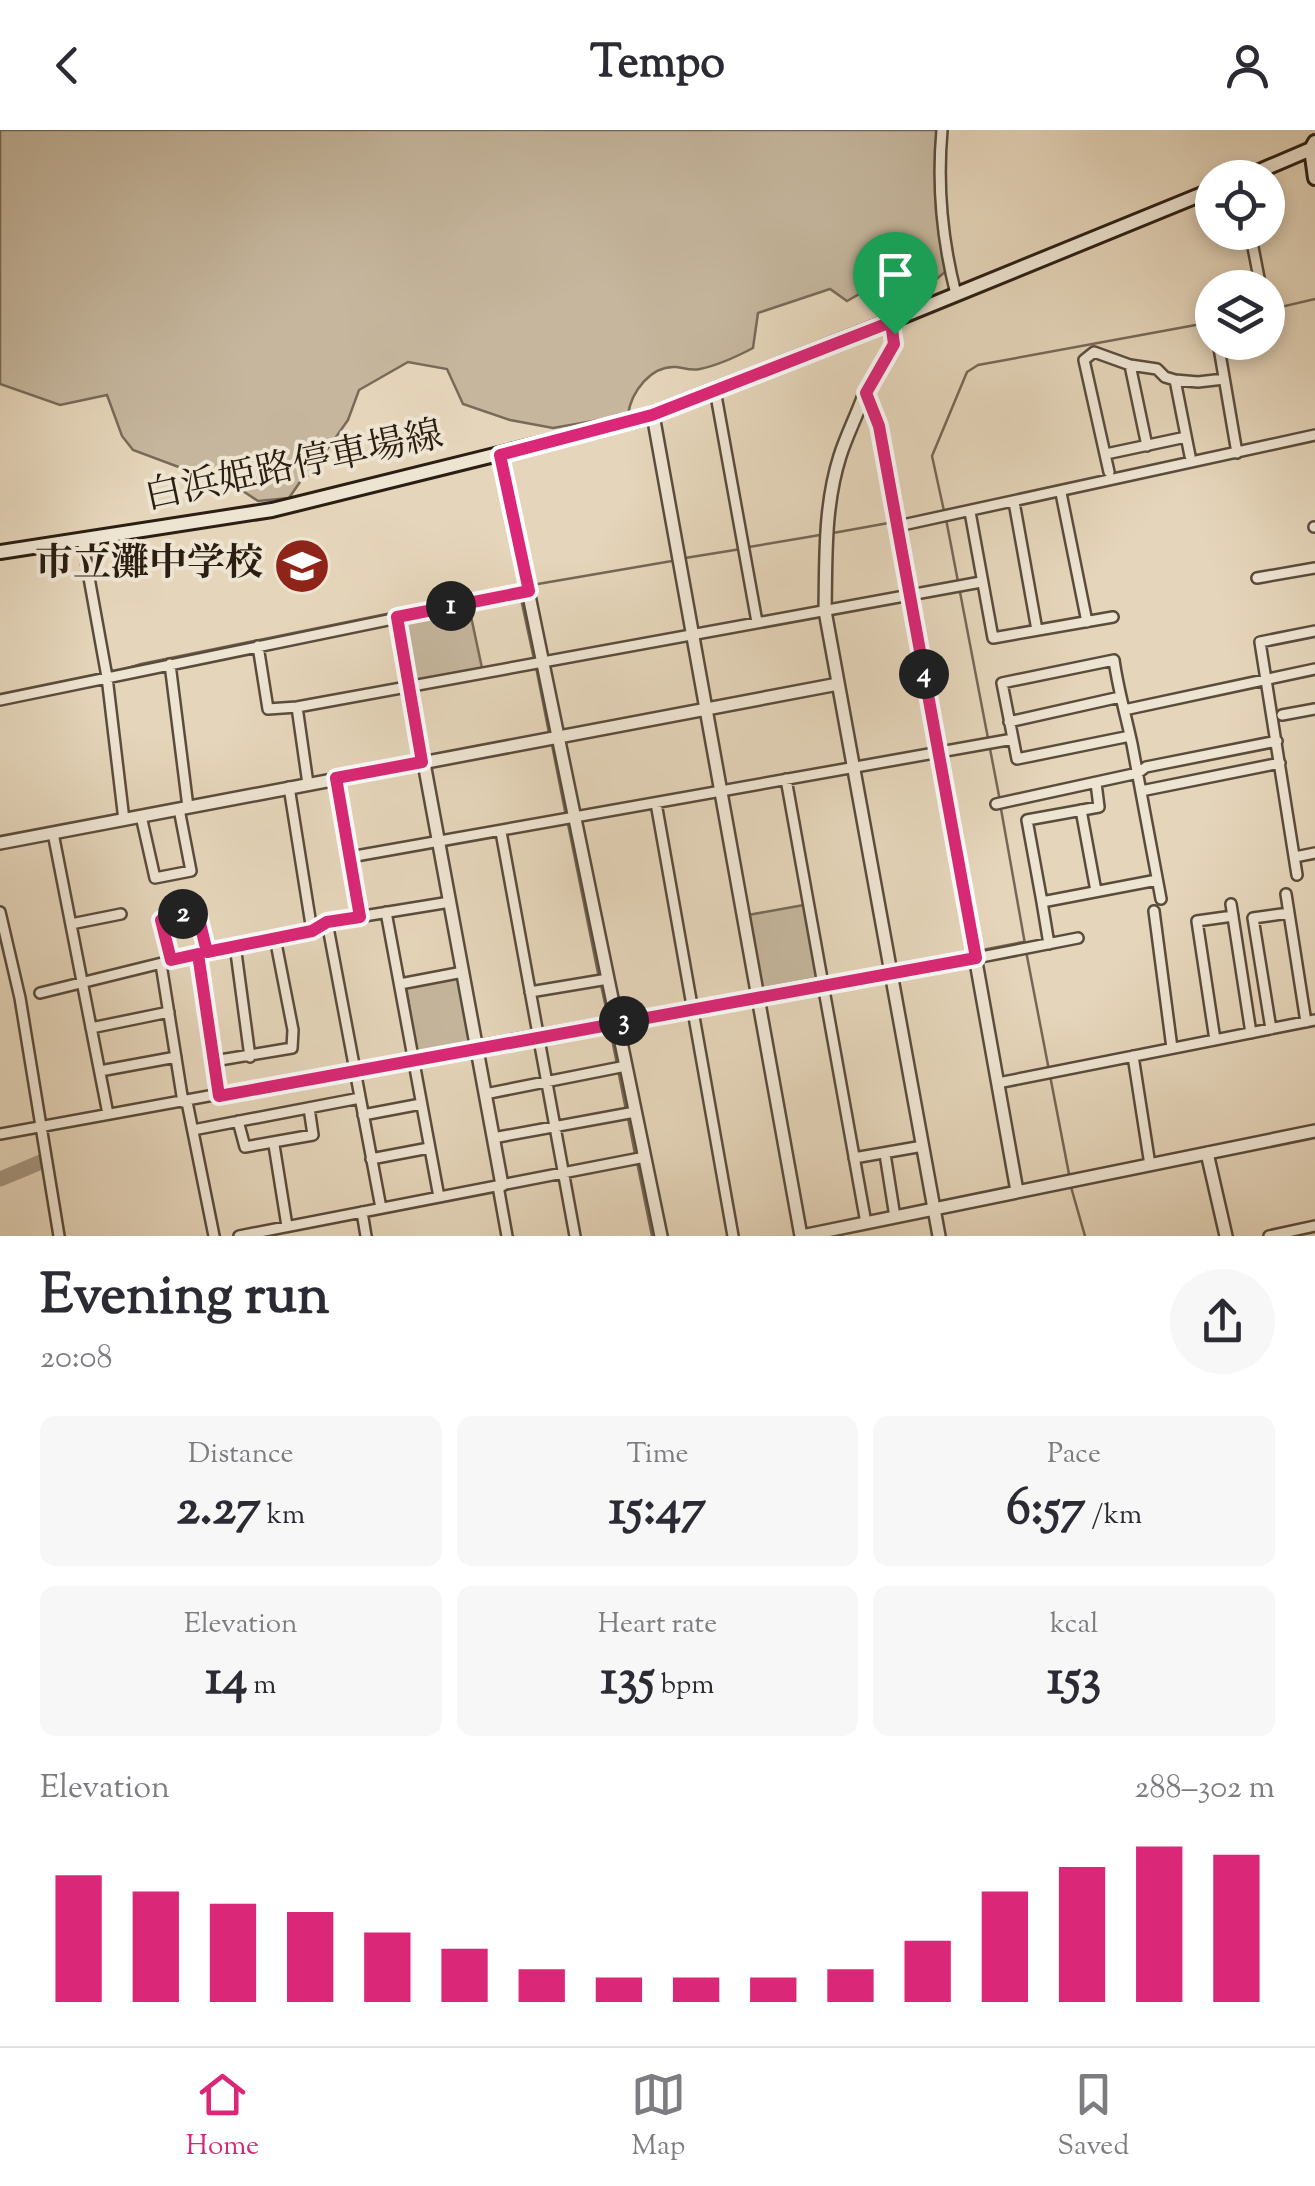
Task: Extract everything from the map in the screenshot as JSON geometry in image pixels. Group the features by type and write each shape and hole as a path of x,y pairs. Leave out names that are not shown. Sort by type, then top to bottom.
{"main road":[{"path":"1284,160 1314,147 1315,178"},
{"name":"白浜姫路停車場線","path":"0,552 272,510 652,415 1195,197"}],"street":[{"path":"942,130 939,166 945,252 956,294"},
{"path":"891,322 894,344 866,393 840,457 826,533 825,611 939,1236"},
{"path":"1109,472 1084,360 1094,352 1130,365 1158,369 1165,377 1176,380 1224,379"},
{"path":"1221,360 1237,453"},
{"path":"1130,365 1147,446"},
{"path":"1176,380 1190,456"},
{"path":"715,390 757,622"},
{"path":"866,393 879,426 898,526 1017,1192"},
{"path":"652,415 802,1236 1315,1131"},
{"path":"898,526 1315,435"},
{"path":"1106,454 1186,437"},
{"path":"500,455 538,662 576,817 601,980 617,1022 635,1112 638,1158 661,1236"},
{"path":"1061,493 1087,622"},
{"path":"1014,502 1037,630"},
{"path":"970,512 993,638 1113,616"},
{"path":"82,538 106,674 124,820"},
{"path":"1257,578 1315,568"},
{"path":"258,646 268,709 297,707 981,582"},
{"path":"0,700 106,674 524,589"},
{"path":"397,617 486,1094 507,1236"},
{"path":"1297,875 1260,642 1315,631"},
{"path":"1130,736 1017,759 1002,683 1114,660 1138,773 1160,898"},
{"path":"141,816 155,878 191,870 170,664"},
{"path":"1124,710 1315,668"},
{"path":"0,843 838,684"},
{"path":"1010,722 1120,697"},
{"path":"297,707 308,784"},
{"path":"1282,715 1315,709"},
{"path":"350,857 1013,739"},
{"path":"996,804 1277,740"},
{"path":"1141,791 1280,763"},
{"path":"336,778 360,917"},
{"path":"786,779 866,1223"},
{"path":"1050,944 1027,820 1099,807 1096,782"},
{"path":"289,787 312,931"},
{"path":"656,804 733,1236"},
{"path":"1081,810 1096,891"},
{"path":"500,832 575,1236"},
{"path":"53,833 108,1114"},
{"path":"1295,857 1315,853"},
{"path":"1042,902 1157,880"},
{"path":"998,1083 1310,1021 1286,894"},
{"path":"40,993 235,945 312,931 327,922 450,902"},
{"path":"1231,904 1251,1033"},
{"path":"214,1236 168,1012 161,920 197,911 219,1096"},
{"path":"1154,911 1172,1048"},
{"path":"0,912 20,998 58,1236"},
{"path":"386,912 440,1197"},
{"path":"1272,1028 1253,918 1289,912"},
{"path":"71,924 122,914"},
{"path":"1214,1040 1197,921 1233,916"},
{"path":"327,922 381,1208"},
{"path":"214,1061 292,1048 275,938"},
{"path":"0,1134 603,1025 691,1003 757,996 1078,938"},
{"path":"235,945 250,1056"},
{"path":"400,984 463,972"},
{"path":"530,992 601,980"},
{"path":"92,1028 168,1012"},
{"path":"1133,1056 1150,1165"},
{"path":"100,1071 176,1058"},
{"path":"486,1094 626,1066"},
{"path":"193,1130 360,1098"},
{"path":"363,1114 421,1104"},
{"path":"238,1122 244,1147 274,1144 314,1135 310,1108"},
{"path":"493,1138 635,1112"},
{"path":"274,1144 290,1230"},
{"path":"854,1158 923,1146"},
{"path":"372,1159 429,1148"},
{"path":"1208,1153 1226,1236"},
{"path":"885,1154 896,1217"},
{"path":"242,1236 290,1230 381,1208 638,1158"},
{"path":"362,1212 366,1236"},
{"path":"1270,1236 1315,1226"}],"shaded area":[{"path":"0,130 937,130 936,209 946,252 945,272 934,281 868,289 847,301 830,289 758,313 753,348 700,369 658,370 638,389 628,415 553,428 510,420 463,404 447,369 408,362 359,390 348,420 317,471 302,479 289,498 258,501 219,475 192,472 133,450 122,436 107,395 60,405 0,384"},
{"path":"469,607 482,668 418,680 414,677 404,623 408,618"},
{"path":"804,905 817,978 762,988 748,915"},
{"path":"459,975 470,1042 419,1052 406,986"}],"waterway":[{"path":"1285,306 1315,299"},
{"path":"944,511 932,456 967,372 978,365 1195,325"},
{"path":"946,519 1000,801"},
{"path":"833,533 894,522"},
{"path":"749,547 820,535"},
{"path":"685,558 741,549"},
{"path":"532,585 672,561"},
{"path":"112,673 524,586"},
{"path":"521,599 534,659"},
{"path":"536,667 549,733"},
{"path":"552,745 566,816"},
{"path":"1001,809 1025,944"},
{"path":"568,824 599,978"},
{"path":"977,951 1023,942"},
{"path":"1026,951 1069,1174"},
{"path":"893,966 969,952"},
{"path":"824,978 885,967"},
{"path":"760,989 816,979"},
{"path":"601,985 608,1017"},
{"path":"696,1001 752,991"},
{"path":"622,1015 688,1002"},
{"path":"610,1029 626,1110"},
{"path":"628,1118 635,1154"},
{"path":"0,1179 41,1162"},
{"path":"637,1162 652,1236"},
{"path":"1071,1187 1085,1236"}],"place":[{"name":"市立灘中学校","path":"302,566"}],"route":[{"path":"891,322 895,334 894,344 866,393 879,426 976,958 219,1096 198,954 171,960 161,920 197,911 207,952 360,917 336,778 422,762 397,617 529,591 500,455 652,415 891,322"}]}
